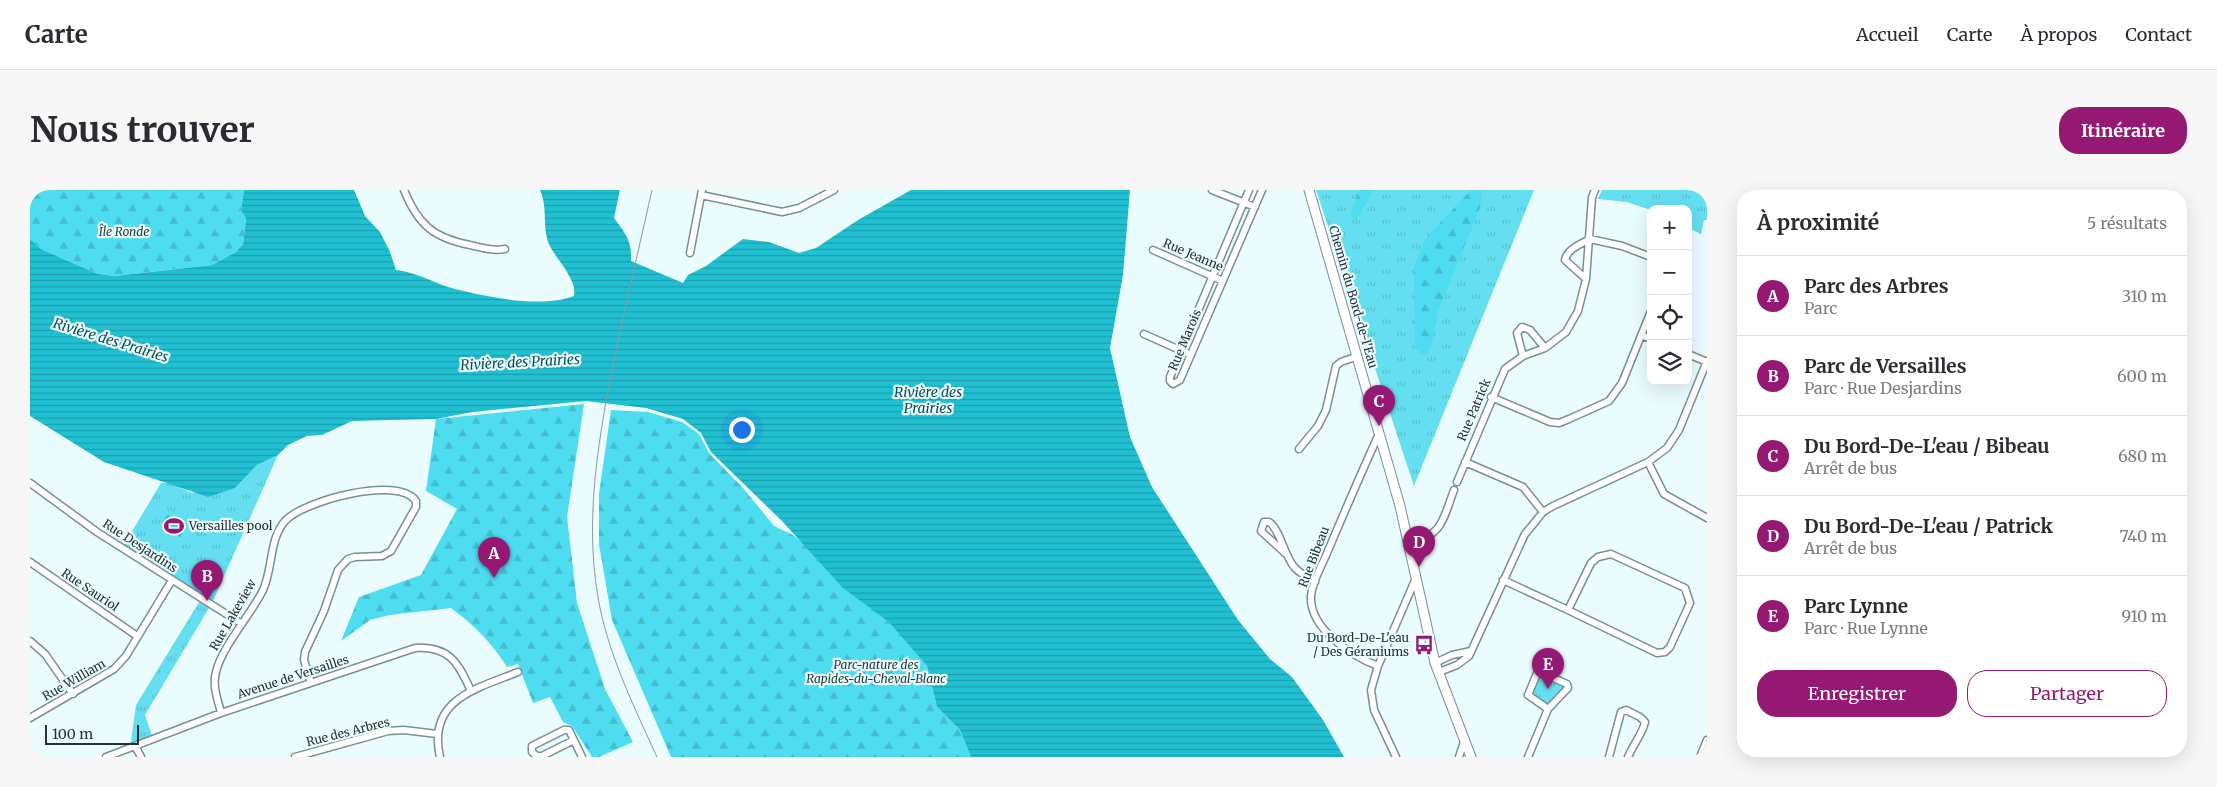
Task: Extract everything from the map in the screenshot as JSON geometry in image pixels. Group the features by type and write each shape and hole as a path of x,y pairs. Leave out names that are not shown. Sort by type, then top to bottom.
{"street":[{"path":"404,190 420,218 432,232 448,241 494,250 505,249"},
{"path":"690,253 701,192 782,212 791,211 834,190"},
{"path":"1212,190 1255,207"},
{"name":"Rue Marois","path":"1249,190 1170,377 1170,382 1173,384 1180,380 1262,190"},
{"name":"Chemin du Bord-de-l'Eau","path":"1308,190 1358,356 1409,543 1435,663 1471,757"},
{"name":"Rue Patrick","path":"1457,482 1505,369 1523,356 1545,348 1566,332 1578,310 1586,279 1592,197 1595,190"},
{"path":"1586,279 1565,260 1566,254 1590,239 1622,246 1647,255"},
{"name":"Rue Jeanne","path":"1153,250 1223,280"},
{"path":"1492,397 1550,422 1569,419 1609,401 1616,393 1647,321"},
{"path":"1523,356 1517,333 1522,327 1530,330 1545,348"},
{"path":"1144,334 1191,355"},
{"path":"1641,335 1647,337"},
{"path":"1299,449 1318,426 1326,410 1336,366 1341,362 1358,356"},
{"path":"1439,672 1457,665 1469,656 1525,534 1543,512 1567,498 1648,462 1659,455 1673,441 1707,362 1692,356"},
{"name":"Rue Bibeau","path":"1378,666 1348,653 1330,636 1316,615 1311,596 1315,582 1379,433"},
{"path":"1465,462 1523,487 1543,512"},
{"path":"1648,462 1664,494 1707,518"},
{"name":"Rue Desjardins","path":"30,483 97,532 242,624"},
{"path":"1409,543 1427,538 1438,531 1454,490"},
{"name":"Rue Lakeview","path":"221,713 215,691 215,673 263,589 281,527 292,515 303,509 350,493 397,492 412,495 416,501 412,515 391,551 382,556 355,557 342,564 338,570 324,611 305,652 304,660 311,683"},
{"path":"1285,552 1260,531 1264,522 1274,525 1285,552 1295,568 1315,582"},
{"path":"1503,580 1657,653 1665,652 1670,647 1690,604 1686,588 1610,554 1598,557 1591,563 1568,610"},
{"name":"Rue Sauriol","path":"30,562 137,636"},
{"path":"1396,757 1374,710 1371,690 1378,666 1416,577"},
{"name":"Rue William","path":"30,718 114,669 126,656 172,580"},
{"path":"30,641 45,654 73,694"},
{"name":"Avenue de Versailles","path":"106,757 221,713 415,648 432,647 453,660 471,691"},
{"path":"1435,663 1452,655 1471,651"},
{"path":"1528,757 1548,708 1568,688 1566,684 1538,671 1528,695 1548,708"},
{"path":"440,757 437,734 440,720 447,709 455,701 471,691 518,672"},
{"path":"1609,757 1621,712 1626,710 1640,717 1645,722 1644,731 1635,740 1628,757"},
{"name":"Rue des Arbres","path":"295,757 388,731 404,730 437,734"},
{"path":"574,740 542,756 537,756 532,752 532,746 564,730 570,730 582,757"},
{"path":"1700,757 1707,740"},
{"path":"1459,757 1464,742"},
{"path":"134,746 140,757"}],"green space":[{"name":"Île Ronde","path":"30,190 244,190 241,210 246,219 243,244 236,252 212,265 115,276 98,274 41,249 30,239"},
{"path":"1316,190 1534,190 1414,486"},
{"path":"1359,190 1374,190 1359,216 1354,219 1350,216"},
{"path":"1471,190 1482,191 1480,208 1437,314 1433,340 1428,354 1421,355 1415,346 1414,268 1424,240"},
{"path":"1602,190 1707,190 1707,220 1704,220 1701,234 1692,230 1692,205 1647,205 1647,209 1626,202 1598,199"},
{"path":"584,404 567,517 577,603 605,689 633,742 599,757 592,757 572,726 563,722 550,697 533,703 518,664 507,667 482,635 451,608 390,615 370,620 341,641 359,597 421,575 457,509 426,491 436,419"},
{"name":"Parc-nature des Rapides-du-Cheval-Blanc","path":"611,410 648,412 682,422 699,434 709,453 743,488 774,526 793,535 837,570 889,621 927,666 937,707 960,730 971,757 671,757 612,620 599,544 599,494"},
{"path":"278,455 212,603 145,715 153,739 130,748 136,705 201,599 122,548 161,483 169,483 192,493 235,488 257,465"},
{"path":"1539,674 1563,684 1564,688 1548,705 1531,694"}],"water":[{"name":"Rivière des Prairies","path":"244,190 354,190 365,216 380,232 396,270 448,287 477,294 511,300 545,301 560,300 574,296 574,290 573,283 549,244 544,203 540,190 620,190 614,218 627,238 631,261 683,283 688,275 706,266 743,239 769,242 799,253 816,248 858,220 911,190 1130,190 1123,275 1110,348 1130,437 1152,487 1238,620 1270,659 1292,677 1323,720 1344,757 971,757 960,730 937,707 927,666 889,622 843,588 782,521 711,452 701,433 683,419 646,408 586,401 472,412 436,419 352,421 322,435 307,436 288,445 278,455 257,465 235,488 208,497 104,462 30,416 30,239 41,249 98,274 115,276 212,265 236,252 243,244 246,219 241,210"},
{"name":"Versailles pool","path":"168,515 186,529 180,537 162,522"}],"tram line":[{"path":"652,190 608,390 599,444 594,499 593,553 600,608 610,646 624,684 657,757"}],"place":[{"name":"Du Bord-De-L'eau / Bibeau","path":"1379,426"},
{"name":"Versailles pool","path":"174,526"},
{"name":"Du Bord-De-L'eau / Patrick","path":"1419,567"},
{"name":"Parc des Arbres","path":"494,578"},
{"name":"Parc de Versailles","path":"207,601"},
{"name":"Du Bord-De-L'eau / Des Géraniums","path":"1424,645"},
{"name":"Parc Lynne","path":"1548,689"}]}
